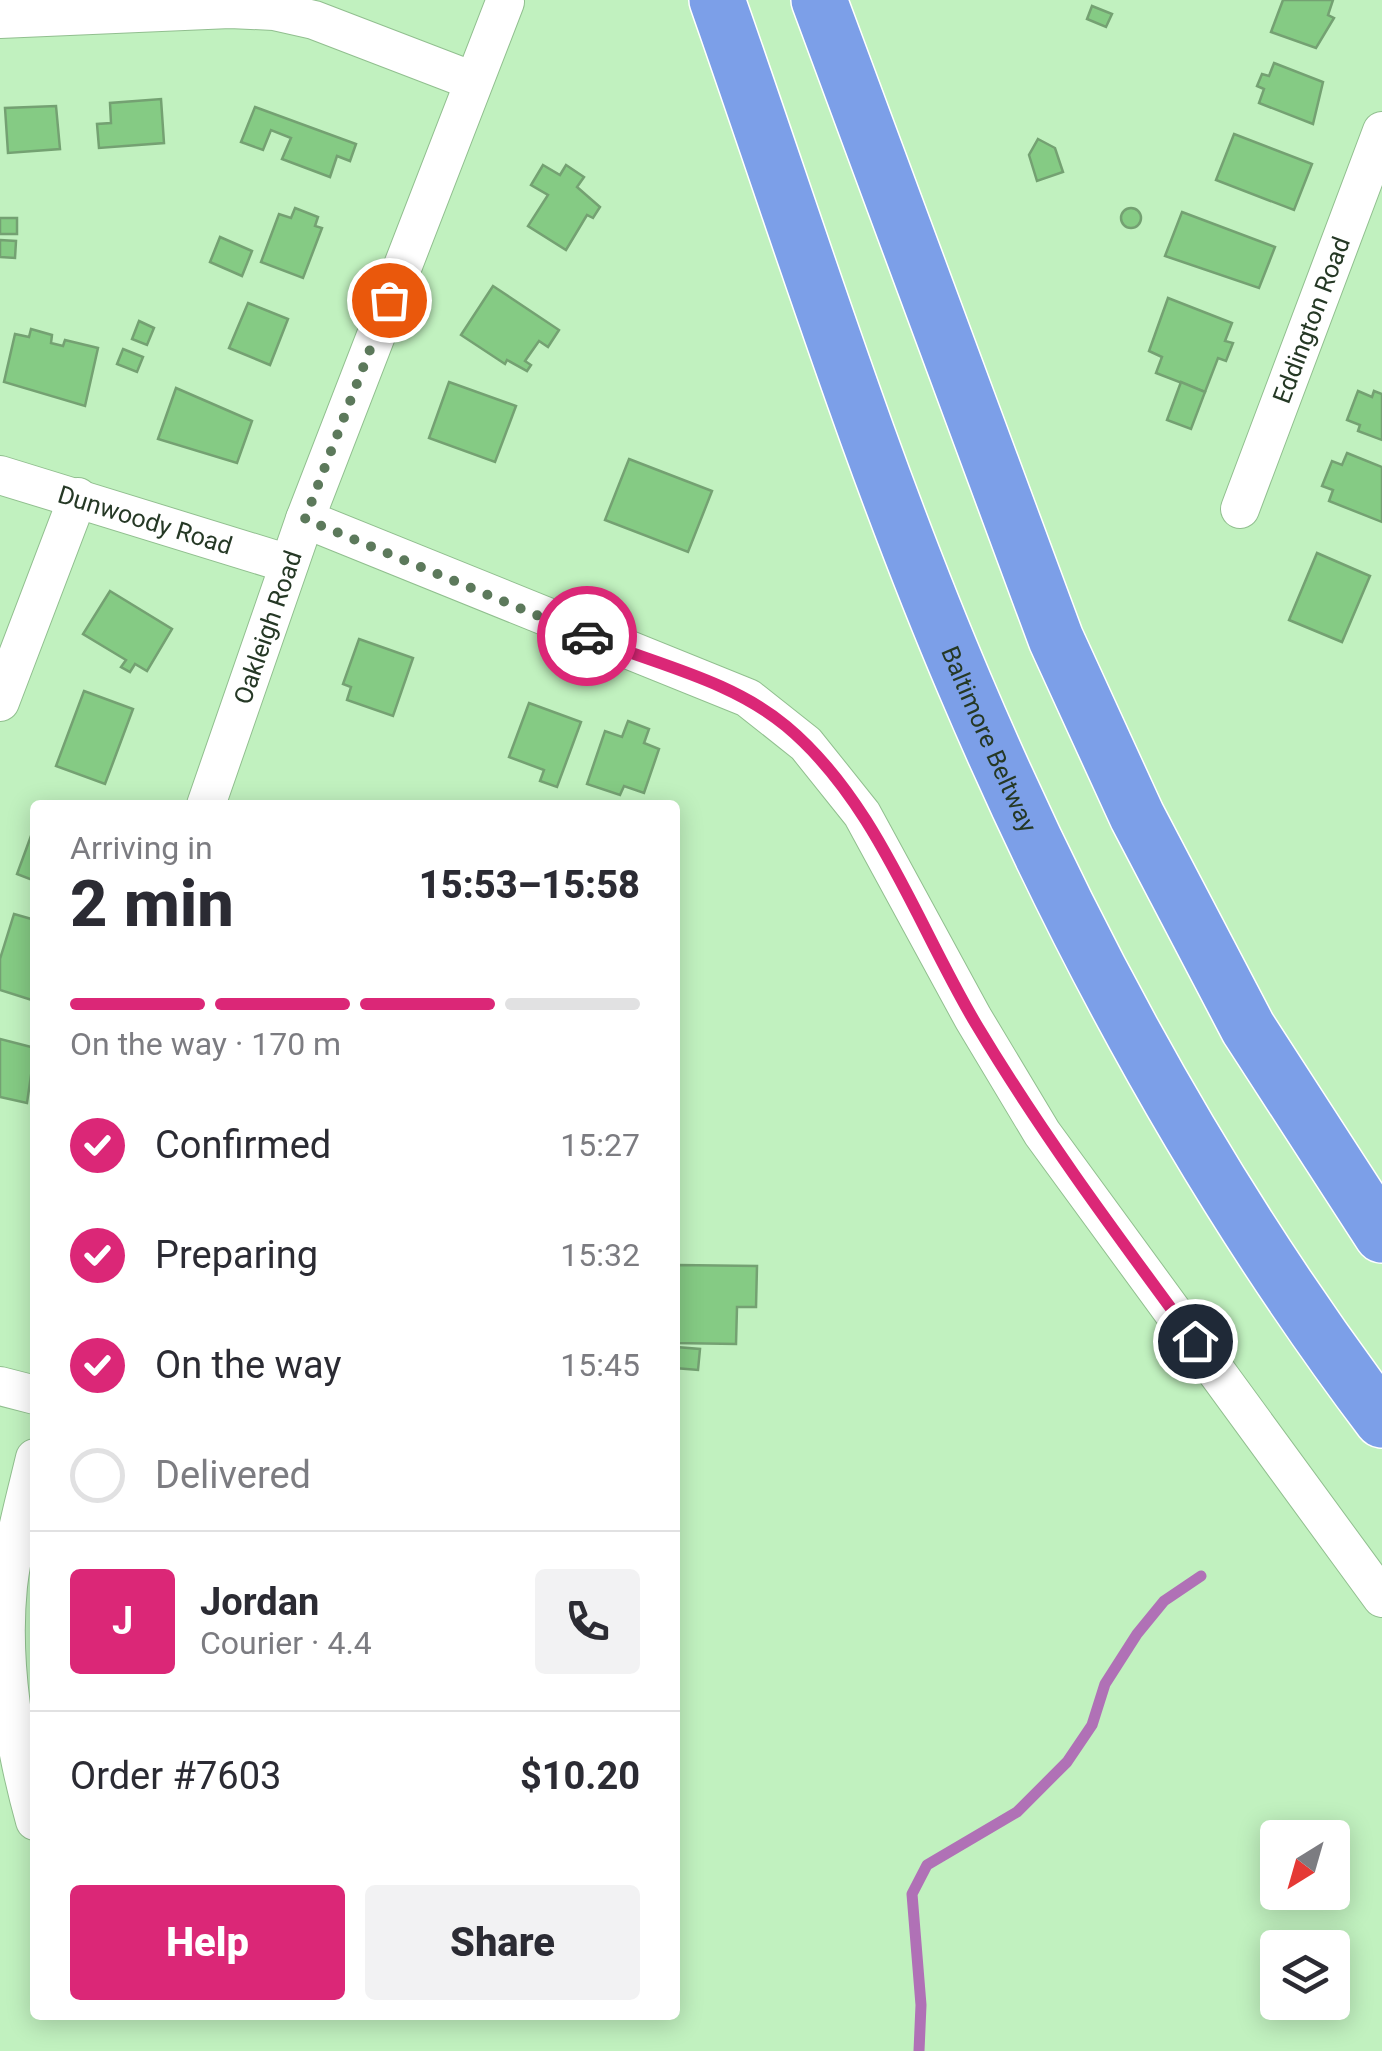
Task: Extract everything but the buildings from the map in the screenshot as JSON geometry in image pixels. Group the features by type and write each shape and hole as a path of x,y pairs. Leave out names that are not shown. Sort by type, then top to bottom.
{"highway":[{"name":"Baltimore Beltway","path":"716,0 957,666 1046,864 1160,1086 1320,1337 1382,1420"},
{"path":"819,0 1056,639 1138,816 1248,1028 1382,1235"}],"street":[{"name":"Oakleigh Road","path":"208,800 305,519 505,2"},
{"path":"0,19 274,11 314,20 473,81"},
{"name":"Eddington Road","path":"1240,508 1382,131"},
{"name":"Dunwoody Road","path":"0,474 289,564"},
{"path":"0,702 78,497"},
{"path":"305,519 600,642 748,698 806,744 862,814 973,1018 1042,1134 1382,1598"},
{"path":"0,1386 30,1394"},
{"path":"30,1482 8,1588 8,1635 11,1716 30,1799"}],"waterway":[{"path":"919,2051 921,2005 912,1894 927,1865 1017,1812 1067,1762 1092,1725 1105,1684 1137,1634 1164,1601 1201,1576"}],"way so far":[{"path":"389,300 305,519 587,636"}],"route":[{"path":"587,636 748,698 806,744 862,814 973,1018 1042,1134 1195,1341"}]}
